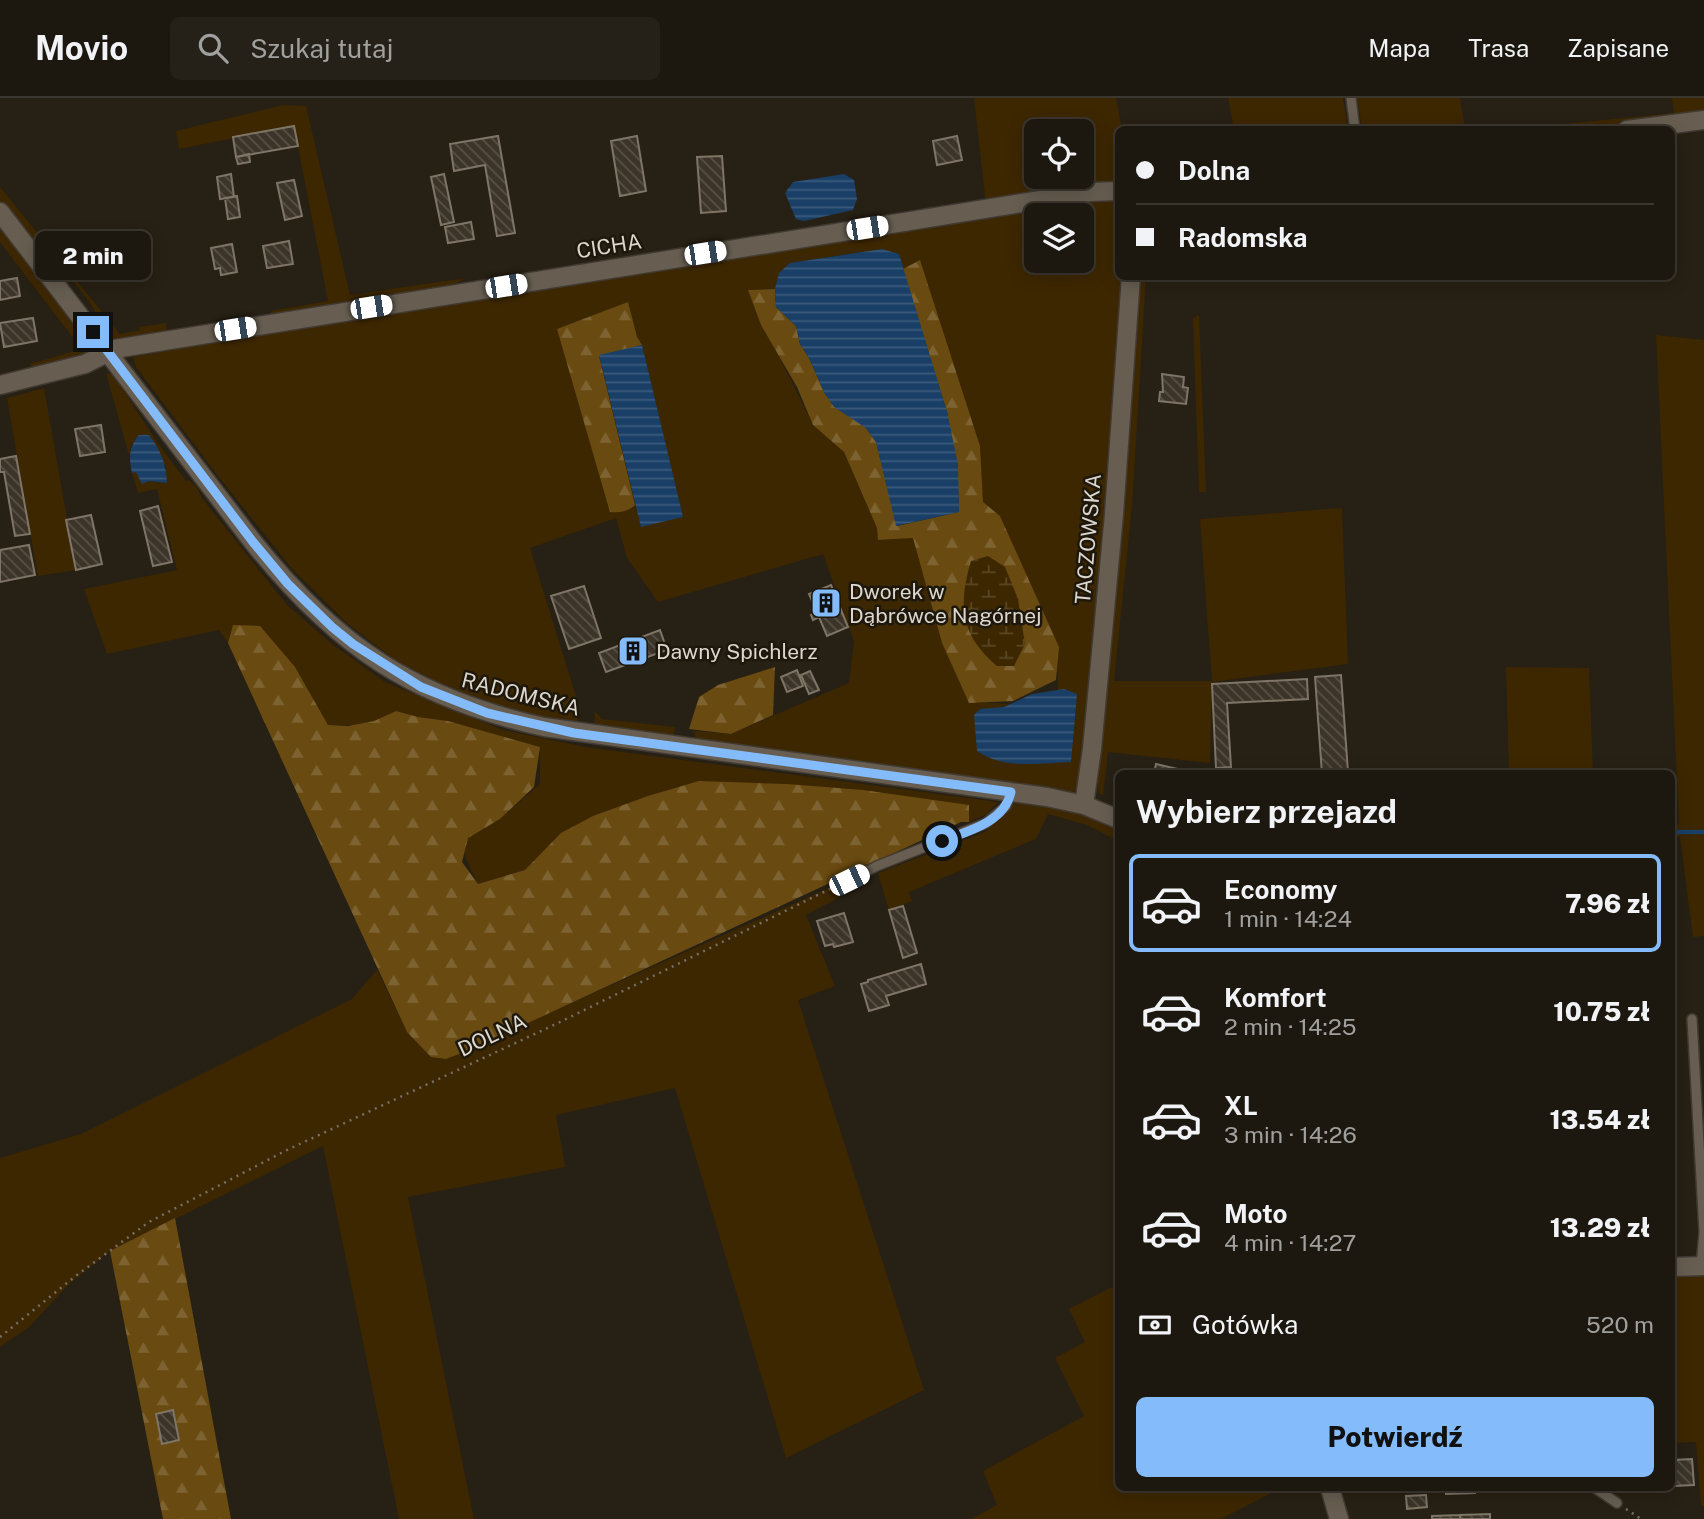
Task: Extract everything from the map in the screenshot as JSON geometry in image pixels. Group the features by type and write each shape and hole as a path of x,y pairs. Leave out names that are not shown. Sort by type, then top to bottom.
{"street":[{"path":"1658,126 1704,120"},
{"name":"CICHA","path":"0,385 85,364 108,352 141,344 1090,192 1115,191"},
{"name":"RADOMSKA","path":"0,212 288,584 353,644 421,687 487,713 564,731 1011,792 1084,805 1115,818"},
{"name":"TACZOWSKA","path":"1084,805 1092,749 1114,514 1131,280"},
{"path":"1675,1267 1703,1266"},
{"path":"1331,1491 1339,1519"}],"lane":[{"path":"1351,98 1354,126"},
{"path":"849,880 877,866 986,823 1006,806 1011,792"},
{"path":"1692,1019 1704,1232 1703,1266"},
{"path":"1599,1491 1617,1503"}],"path":[{"name":"DOLNA","path":"0,1337 149,1222 287,1150 556,1024 849,880"},
{"path":"1617,1503 1641,1519"}],"green space":[{"path":"974,98 1116,98 1121,126 1115,126 1115,185 1094,188 1094,119 1024,119 1024,189 1090,189 986,204"},
{"path":"1228,98 1343,98 1348,126 1233,126"},
{"path":"1357,98 1460,98 1465,126 1362,126"},
{"path":"1672,98 1704,98 1704,114 1602,126 1545,126 1674,113"},
{"path":"283,105 306,106 350,295 466,278 449,287 271,317 271,311 328,301 294,126 179,149 176,131"},
{"path":"0,187 120,334 140,330 139,327 166,323 167,333 115,345 90,303 55,257 52,261 34,247 0,203"},
{"path":"1115,195 1115,280 1125,280 1086,766 1079,787 1073,792 1064,793 696,742 694,731 731,734 849,683 854,641 823,554 658,602 627,558 616,518 530,548 579,706 578,726 505,710 440,683 395,660 348,624 292,569 136,367 133,357 415,307 1024,210 1024,273 1094,273 1094,203 1068,203","holes":["861,252 899,254 903,269 920,261 980,446 983,502 1000,516 1057,651 1058,690 1077,694 974,714 1012,704 969,702 942,643 913,538 879,540 877,528 844,452 813,425 761,325 748,290 775,289 790,263","642,345 682,516 641,526 599,355"]},
{"path":"0,228 90,347 84,357 33,371 30,364 75,351 77,343 0,242"},
{"path":"920,260 980,446 983,502 1000,516 1059,647 1056,680 1013,701 969,703 942,643 913,538 878,540 877,528 844,452 813,425 797,387 761,325 748,290 775,289 776,307 796,326 800,344 825,394 866,428 876,442 897,526 959,512 957,464 947,412 903,269"},
{"path":"1138,280 1146,280 1132,506 1114,681 1212,681 1200,519 1342,508 1348,664 1212,682 1210,763 1108,752 1103,796 1099,793 1097,784"},
{"path":"628,302 637,337 642,345 599,356 635,505 626,511 610,512 557,329"},
{"path":"1199,315 1206,492 1199,492 1193,318"},
{"path":"1656,335 1704,340 1704,936 1693,937 1680,837 1675,836 1675,824 1679,824"},
{"path":"106,373 113,375 186,481 189,480 197,488 202,498 287,605 332,644 385,682 503,730 585,747 998,802 987,814 969,822 969,806 525,870 478,884 466,859 462,841 500,819 540,784 540,747 448,721 396,711 374,721 355,725 328,725 295,667 234,625 228,643 219,630 107,654 84,589 177,570 157,489 138,493 132,473 135,472 149,481 166,483 166,466 132,443 129,455"},
{"path":"44,388 76,570 38,576 7,398"},
{"path":"988,556 1005,567 1018,599 1025,644 1014,666 997,666 976,643 965,618 964,592 971,561"},
{"path":"233,625 260,626 295,667 328,725 348,726 374,721 396,711 448,721 540,747 534,787 500,819 468,838 462,862 478,884 525,870 561,833 593,816 699,781 863,790 969,805 969,822 961,822 472,1049 446,1059 431,1057 407,1032 228,643"},
{"path":"775,667 773,715 731,734 689,729 699,697 718,685"},
{"path":"1506,667 1589,668 1593,770 1509,770"},
{"path":"595,711 602,719 675,727 673,739 594,728"},
{"path":"1018,800 1084,813 1115,827 1115,839 1087,825 1048,814 1036,839 909,892 912,901 889,910 878,873 985,832"},
{"path":"831,887 840,897 806,915 835,986 798,1000 924,1390 786,1458 675,1088 556,1115 565,1167 408,1197 474,1519 399,1519 323,1146 110,1251 70,1283 29,1327 0,1347 0,1158 81,1134 352,999 377,970 407,1032 446,1059"},
{"path":"175,1218 231,1519 163,1519 110,1251"},
{"path":"1704,1272 1704,1506 1701,1506 1696,1442 1675,1443 1675,1273"},
{"path":"1115,1286 1115,1491 1275,1491 1221,1519 971,1519 997,1505 983,1471 1084,1416 1055,1358 1085,1342 1069,1309"}],"water":[{"path":"844,174 854,180 857,199 853,210 804,221 796,219 785,193 793,182"},
{"path":"882,249 899,254 947,412 958,464 959,512 896,526 876,442 866,428 834,407 825,394 800,344 796,326 776,307 775,289 779,273 790,263"},
{"path":"642,345 683,517 641,527 599,355"},
{"path":"139,435 149,435 157,446 164,463 167,483 149,481 142,484 136,472 132,473 130,453"},
{"path":"1064,689 1077,694 1071,762 1010,763 977,751 974,715 980,709 1004,707 1032,694"}],"building":[{"path":"294,126 298,146 236,157 233,137"},
{"path":"498,136 515,233 497,236 485,165 454,171 450,144"},
{"path":"637,136 646,191 620,196 611,141"},
{"path":"957,136 962,160 937,165 933,141"},
{"path":"249,154 250,162 238,164 236,157"},
{"path":"722,156 726,211 701,213 697,157"},
{"path":"231,174 234,197 220,199 217,177"},
{"path":"444,174 454,222 441,225 431,177"},
{"path":"294,180 302,216 285,220 277,183"},
{"path":"237,196 240,217 228,219 225,198"},
{"path":"471,222 474,239 448,243 445,227"},
{"path":"289,241 293,264 267,268 263,246"},
{"path":"232,244 237,272 221,275 220,268 215,269 211,248"},
{"path":"17,278 20,296 0,300 0,281"},
{"path":"33,318 37,341 4,347 0,323"},
{"path":"1162,374 1184,377 1183,387 1188,388 1186,404 1159,401 1160,392 1163,392"},
{"path":"101,425 105,452 80,456 75,429"},
{"path":"16,456 30,534 15,536 4,472 0,472 0,459"},
{"path":"158,506 172,562 153,566 140,511"},
{"path":"91,515 102,564 76,570 66,520"},
{"path":"29,545 35,575 0,582 0,550"},
{"name":"Dworek w Dąbrówce Nagórnej","path":"831,585 848,627 827,636 819,617 813,620 811,615 817,612 809,594"},
{"path":"584,586 601,638 569,649 551,596"},
{"name":"Dawny Spichlerz","path":"660,630 667,650 606,672 599,653"},
{"path":"797,670 803,686 787,692 781,677"},
{"path":"810,671 819,690 809,694 801,675"},
{"path":"1341,675 1348,770 1322,770 1315,677"},
{"path":"1307,679 1308,699 1227,703 1231,767 1216,768 1212,684"},
{"path":"1156,764 1182,770 1155,770"},
{"path":"903,906 917,953 903,958 889,910"},
{"path":"844,913 853,942 834,947 833,944 825,946 817,921"},
{"path":"921,964 926,984 886,996 889,1005 869,1011 861,984"},
{"path":"173,1410 179,1440 162,1444 156,1414"},
{"path":"1692,1459 1694,1485 1675,1486 1675,1460"},
{"path":"1446,1491 1475,1491 1475,1493 1446,1494"},
{"path":"1426,1495 1427,1507 1407,1509 1406,1496"},
{"path":"1490,1514 1490,1519 1460,1519 1460,1515"},
{"path":"1460,1515 1460,1519 1432,1519 1432,1516"}],"waterway":[{"path":"1675,832 1704,832"}],"place":[{"name":"Dworek w Dąbrówce Nagórnej","path":"826,603"},
{"name":"Dawny Spichlerz","path":"633,651"}],"route":[{"path":"93,332 288,584 332,627 376,661 421,687 456,703 544,727 1011,792 1006,806 986,823 942,841"}]}
